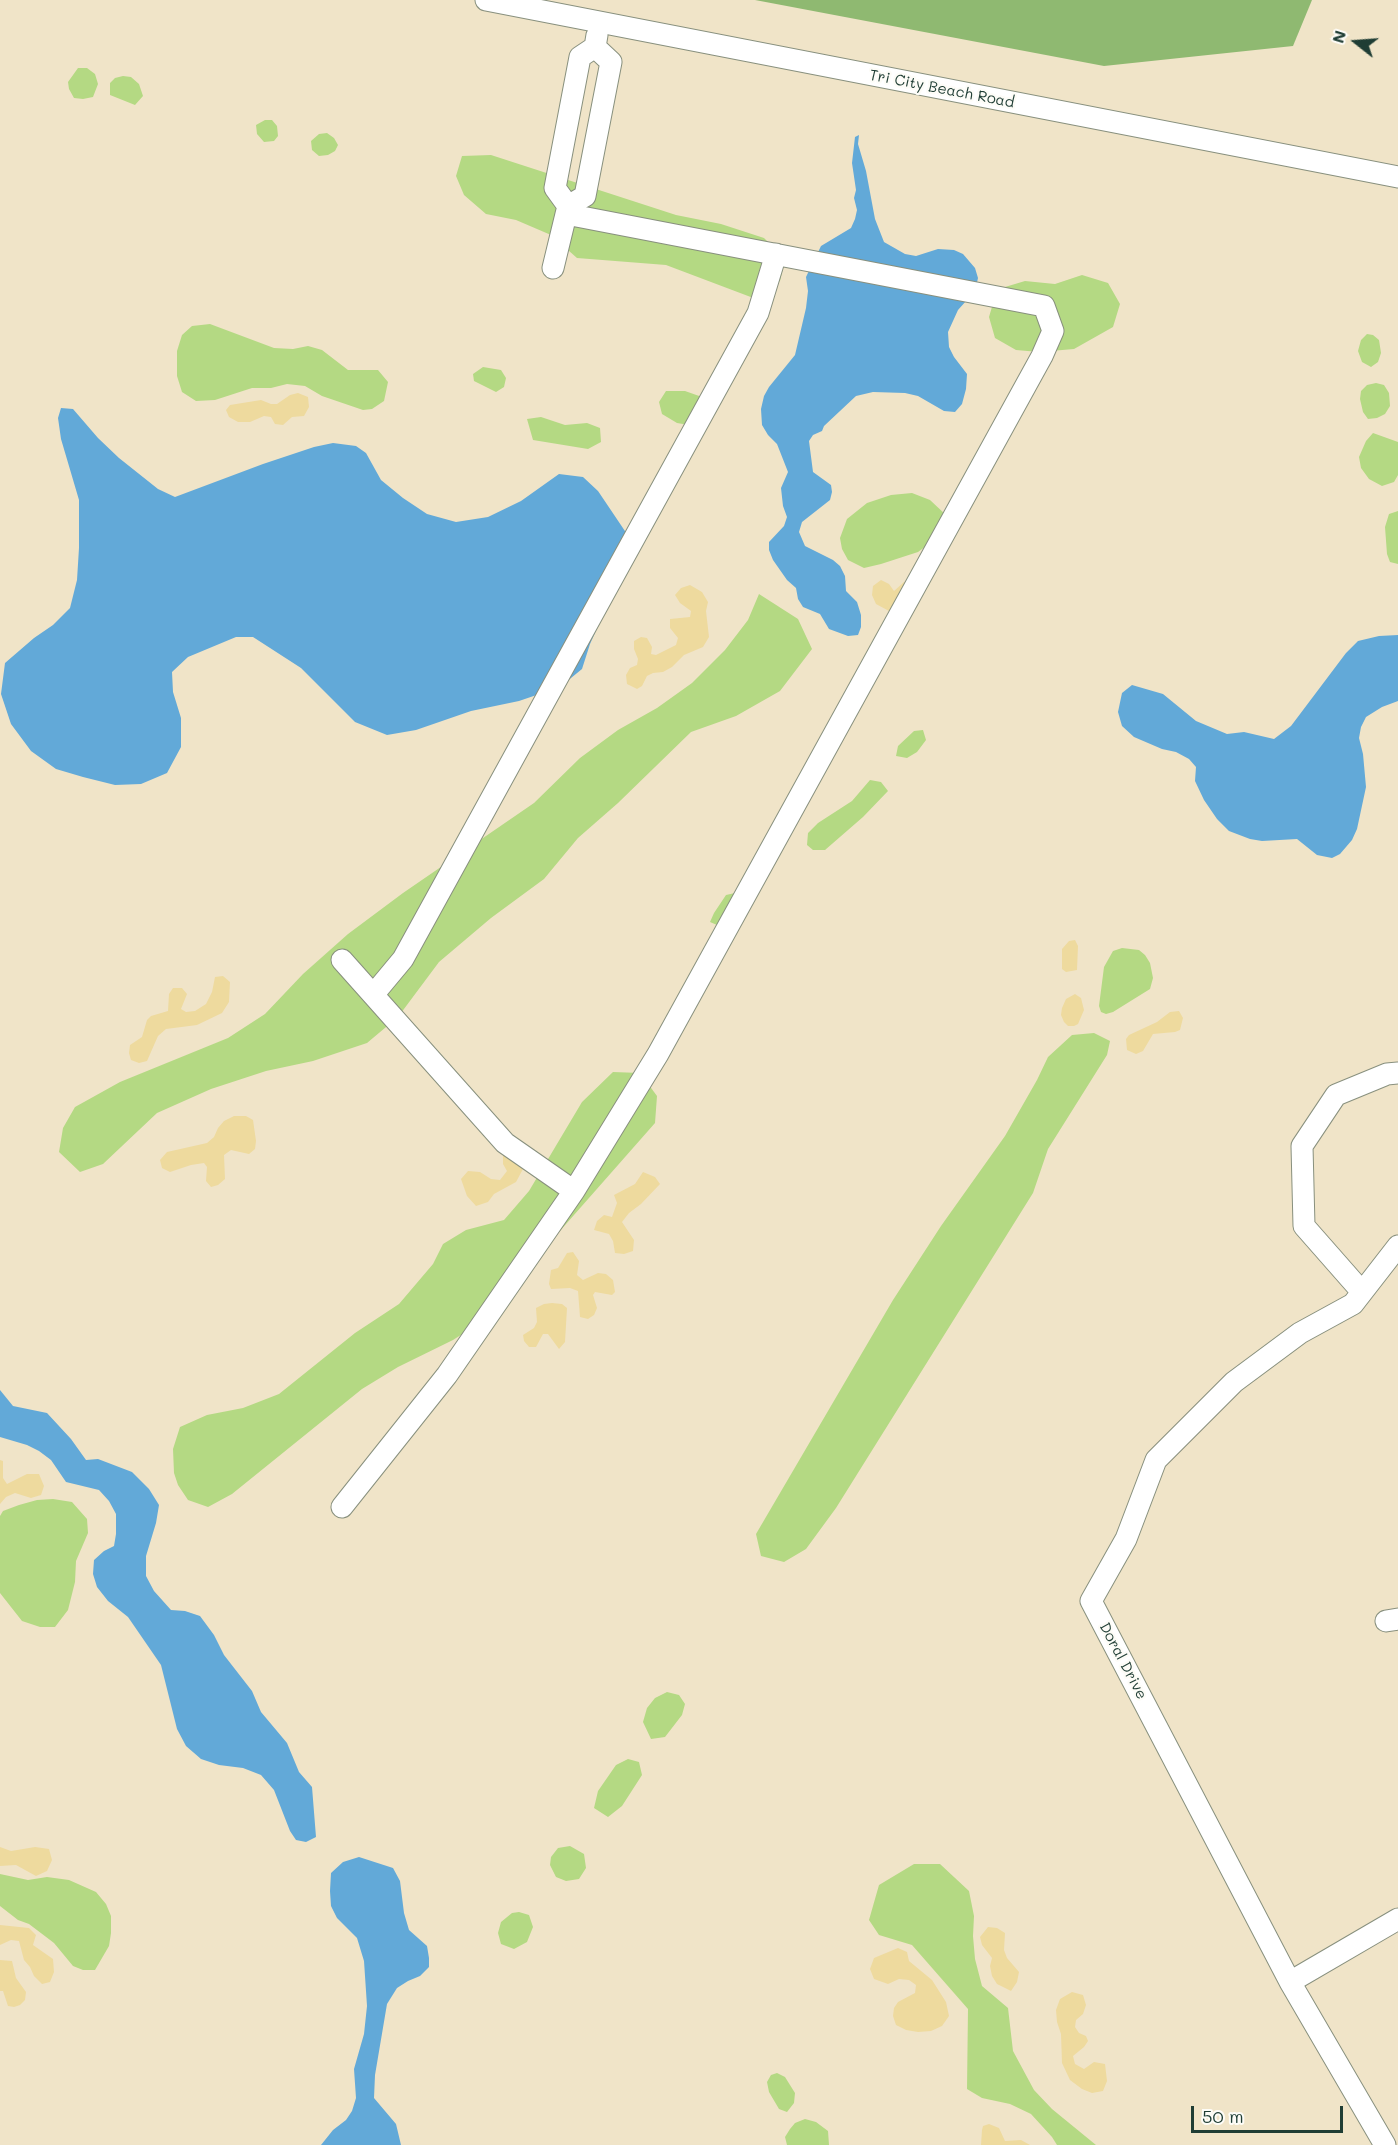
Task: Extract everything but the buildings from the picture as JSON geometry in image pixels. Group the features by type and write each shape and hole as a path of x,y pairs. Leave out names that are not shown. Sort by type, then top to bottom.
{"street":[{"name":"Tri City Beach Road","path":"486,0 1398,177"},
{"path":"342,1507 447,1375 574,1191 663,1044 1031,377 1053,331 1044,306 776,254 567,210 555,188 580,57 595,47 600,22"},
{"path":"553,268 567,210 585,196 611,63 595,47"},
{"path":"373,995 403,959 753,323 776,254"},
{"path":"342,960 505,1143 574,1191"},
{"path":"1362,1292 1304,1226 1302,1146 1336,1095 1387,1074 1398,1073"},
{"name":"Doral Drive","path":"1385,2145 1290,1982 1091,1601 1126,1539 1156,1460 1234,1382 1300,1333 1353,1304 1398,1246"},
{"path":"1290,1982 1398,1919"}],"green space":[{"path":"755,0 1312,0 1293,46 1104,66"},
{"path":"78,68 87,68 95,74 98,84 93,97 74,98 69,89 68,82"},
{"path":"131,77 139,84 143,96 135,105 110,95 110,83 115,78"},
{"path":"265,120 272,120 277,126 278,136 274,141 264,142 257,134 256,125"},
{"path":"327,133 338,145 335,151 319,156 312,150 311,141 319,134"},
{"path":"491,155 676,215 721,224 764,238 785,259 780,281 756,299 666,265 577,258 551,235 516,220 486,214 464,195 456,176 462,156"},
{"path":"1082,275 1108,283 1120,304 1113,327 1074,349 1039,352 1016,350 995,338 989,317 994,300 1005,287 1025,281 1055,284"},
{"path":"210,324 274,348 293,349 308,346 322,350 348,370 378,370 388,382 384,401 372,409 363,410 322,396 305,386 287,384 271,388 252,388 215,400 196,401 182,392 177,376 177,351 182,335 192,326"},
{"path":"1367,334 1379,340 1381,353 1378,362 1371,367 1362,362 1358,351 1361,340"},
{"path":"483,367 501,370 506,378 504,387 496,392 474,381 473,374"},
{"path":"1376,383 1384,385 1389,393 1390,406 1385,414 1368,419 1363,412 1361,391 1367,385"},
{"path":"666,391 685,391 702,397 695,426 677,423 662,414 659,402"},
{"path":"541,417 565,425 587,423 600,428 601,442 588,449 533,440 527,419"},
{"path":"1373,433 1398,442 1398,475 1394,482 1382,486 1369,479 1361,468 1359,457 1366,441"},
{"path":"912,493 930,500 946,515 937,538 918,552 881,564 864,568 848,560 842,549 840,538 847,519 867,503 891,495"},
{"path":"1398,511 1398,564 1390,562 1387,554 1385,527 1389,514"},
{"path":"759,594 798,619 812,649 780,691 736,716 691,732 618,803 578,838 544,879 491,918 439,962 398,1017 367,1043 313,1061 266,1071 211,1089 157,1113 103,1164 80,1172 59,1152 63,1128 75,1107 120,1082 228,1038 265,1014 303,974 348,934 403,893 534,803 580,758 618,730 657,708 692,683 725,650 748,620"},
{"path":"923,730 926,740 917,752 907,758 896,756 898,746 914,731"},
{"path":"870,780 881,782 888,791 863,817 825,850 813,850 807,845 808,833 818,823 852,801"},
{"path":"735,893 724,924 717,925 710,922 726,895"},
{"path":"1122,948 1139,950 1145,955 1150,963 1153,978 1150,989 1106,1014 1101,1012 1099,1006 1104,967 1113,951"},
{"path":"1094,1033 1110,1041 1107,1055 1048,1149 1033,1193 836,1508 806,1549 784,1562 761,1556 756,1534 893,1300 941,1226 1005,1136 1048,1057 1072,1035"},
{"path":"613,1072 640,1073 657,1096 655,1123 478,1324 362,1389 232,1494 208,1507 188,1500 178,1485 174,1473 173,1449 180,1427 207,1415 243,1408 279,1394 355,1333 399,1304 433,1264 443,1244 466,1230 504,1220 529,1191 582,1102"},
{"path":"53,1499 72,1502 87,1519 88,1533 76,1561 75,1582 68,1610 55,1627 40,1627 22,1621 0,1593 0,1516 3,1511 19,1505"},
{"path":"667,1692 679,1695 685,1704 682,1715 665,1737 651,1739 643,1722 647,1708 655,1698"},
{"path":"628,1759 639,1762 642,1775 622,1806 608,1817 594,1808 598,1791 616,1765"},
{"path":"570,1846 584,1854 586,1868 579,1879 566,1881 556,1877 550,1865 551,1857 558,1848"},
{"path":"914,1864 940,1864 969,1891 974,1916 975,1959 982,1986 1008,2008 1013,2051 1034,2090 1052,2109 1096,2145 1057,2145 1031,2114 1010,2104 982,2098 967,2089 968,2009 912,1945 879,1935 869,1920 879,1885"},
{"path":"0,1874 28,1880 47,1877 69,1880 96,1892 106,1904 111,1916 111,1933 109,1946 95,1970 83,1970 73,1966 54,1943 0,1906"},
{"path":"519,1912 529,1915 533,1927 527,1942 514,1949 501,1944 498,1933 501,1922 512,1913"},
{"path":"777,2073 785,2077 795,2093 794,2103 787,2112 779,2109 769,2092 767,2082 771,2075"},
{"path":"805,2119 816,2122 828,2131 829,2145 787,2145 785,2137 790,2129 795,2123"}],"sand":[{"path":"298,393 308,397 309,407 304,416 292,417 283,425 275,424 271,417 264,416 250,422 238,422 229,417 226,410 230,405 261,400 277,404 290,395"},
{"path":"881,580 889,584 894,591 910,580 902,609 889,611 876,604 872,595 873,586"},
{"path":"690,585 702,592 708,602 706,611 709,637 703,647 684,655 663,672 647,676 642,686 637,689 627,684 626,675 630,668 637,665 638,659 634,641 641,637 647,638 652,647 651,654 656,655 676,645 678,638 670,628 670,619 690,617 691,611 680,603 675,595 681,588"},
{"path":"1075,940 1078,946 1077,970 1066,972 1062,969 1062,949 1069,941"},
{"path":"223,976 230,982 229,1002 222,1013 197,1025 166,1029 158,1036 147,1061 139,1063 131,1060 130,1045 142,1037 147,1020 151,1016 168,1011 169,994 173,988 182,988 187,994 181,1009 186,1012 195,1011 206,1004 212,992 215,977"},
{"path":"1075,994 1081,998 1084,1010 1078,1024 1068,1026 1061,1015 1062,1008 1066,999"},
{"path":"1179,1011 1183,1018 1180,1030 1153,1034 1143,1051 1136,1054 1127,1050 1126,1039 1129,1035 1157,1022 1170,1012"},
{"path":"234,1116 246,1116 253,1120 255,1149 249,1154 231,1150 224,1155 225,1179 218,1185 211,1187 206,1181 207,1167 204,1163 170,1172 162,1168 160,1160 167,1152 207,1143 214,1137 224,1121"},
{"path":"508,1149 519,1155 523,1169 516,1182 494,1194 488,1202 476,1206 467,1196 461,1179 468,1171 480,1172 491,1179 500,1180 507,1171 503,1164 503,1154"},
{"path":"643,1172 655,1177 660,1184 622,1222 634,1240 633,1251 624,1254 615,1253 609,1234 594,1230 597,1221 604,1215 612,1217 617,1203 614,1195 635,1184"},
{"path":"573,1252 579,1261 577,1275 583,1280 598,1273 606,1274 613,1280 615,1292 612,1295 595,1292 593,1295 597,1308 594,1315 588,1319 580,1317 578,1291 570,1288 551,1289 549,1284 551,1270 558,1268 567,1253"},
{"path":"552,1303 562,1304 567,1308 565,1342 559,1349 548,1334 543,1334 536,1347 529,1347 523,1335 534,1328 537,1322 536,1308"},
{"path":"0,1460 3,1461 3,1478 7,1484 27,1474 39,1474 44,1486 41,1495 31,1498 15,1493 6,1497 0,1504"},
{"path":"0,1847 11,1851 35,1847 49,1849 52,1860 47,1871 36,1876 16,1865 0,1866"},
{"path":"0,1925 29,1928 36,1935 33,1945 53,1959 54,1972 50,1982 42,1984 34,1976 24,1960 19,1941 11,1940 0,1945"},
{"path":"988,1927 997,1928 1005,1933 1004,1950 1007,1958 1019,1972 1017,1982 1011,1991 997,1984 992,1976 990,1966 992,1958 982,1945 980,1937"},
{"path":"898,1948 907,1952 909,1961 932,1980 946,2002 949,2016 942,2026 931,2031 918,2032 896,2025 893,2016 894,2008 898,2002 915,1993 916,1985 909,1980 899,1979 888,1984 874,1979 870,1969 874,1958"},
{"path":"0,1960 12,1961 16,1978 26,1992 25,2000 20,2005 8,2006 3,1991 0,1991"},
{"path":"1072,1992 1083,1995 1086,2005 1083,2014 1076,2020 1075,2027 1079,2033 1086,2036 1088,2041 1073,2056 1075,2064 1084,2069 1094,2062 1105,2064 1107,2081 1103,2091 1092,2093 1082,2089 1070,2080 1062,2063 1061,2034 1056,2010 1060,1999"},
{"path":"989,2124 999,2128 1005,2141 1021,2140 1030,2145 981,2145 983,2126"}],"water":[{"path":"859,135 858,144 866,171 875,219 884,242 905,254 916,256 938,249 954,250 963,254 975,268 978,278 975,291 958,310 948,332 949,347 967,374 962,404 955,412 944,411 918,396 905,393 873,392 856,396 809,441 813,472 831,485 832,492 830,500 802,522 799,532 805,546 833,560 840,566 845,576 846,591 857,602 861,615 858,635 848,636 829,629 820,614 803,607 798,599 796,588 787,580 769,550 769,542 784,526 787,517 781,488 788,472 777,444 762,425 761,409 769,387 795,355 806,308 808,291 806,277 821,246 851,228 855,219 856,190 852,163 855,137"},
{"path":"61,408 73,409 119,458 158,489 175,497 263,464 333,443 356,446 366,453 381,480 403,498 427,514 456,522 488,517 521,501 559,474 583,477 598,491 631,540 626,563 590,644 582,669 560,687 519,701 471,711 416,730 387,735 355,722 301,668 253,637 236,637 188,657 172,672 173,692 181,718 181,747 167,773 141,784 115,785 83,777 56,769 31,751 11,724 1,694 5,663 53,625 70,608 77,580 79,500 61,439 58,418"},
{"path":"1398,635 1398,701 1366,717 1361,727 1359,738 1366,787 1357,829 1352,840 1340,854 1332,858 1317,855 1297,839 1262,841 1229,831 1217,819 1204,800 1195,781 1196,767 1189,759 1134,737 1122,726 1118,712 1122,693 1132,685 1163,694 1196,721 1227,734 1244,732 1274,739 1291,726 1346,653 1358,641 1379,636"},
{"path":"0,1390 13,1406 47,1413 71,1439 86,1460 98,1459 132,1472 149,1489 159,1505 146,1556 146,1576 154,1591 171,1610 185,1611 200,1616 214,1635 224,1655 252,1691 261,1712 287,1743 299,1772 312,1787 316,1837 306,1842 296,1840 290,1831 274,1790 261,1775 243,1768 219,1765 201,1759 186,1746 177,1729 161,1665 128,1617 108,1601 97,1587 93,1574 94,1560 114,1546 116,1514 109,1501 99,1490 66,1482 51,1460 39,1451 0,1437"},
{"path":"359,1857 393,1868 400,1881 404,1913 409,1930 427,1946 429,1958 429,1967 420,1976 397,1988 387,2004 375,2075 374,2098 396,2124 401,2145 321,2145 333,2130 346,2120 356,2098 354,2069 364,2034 367,2006 364,1961 357,1938 337,1918 331,1906 330,1891 331,1873 343,1862"}]}
